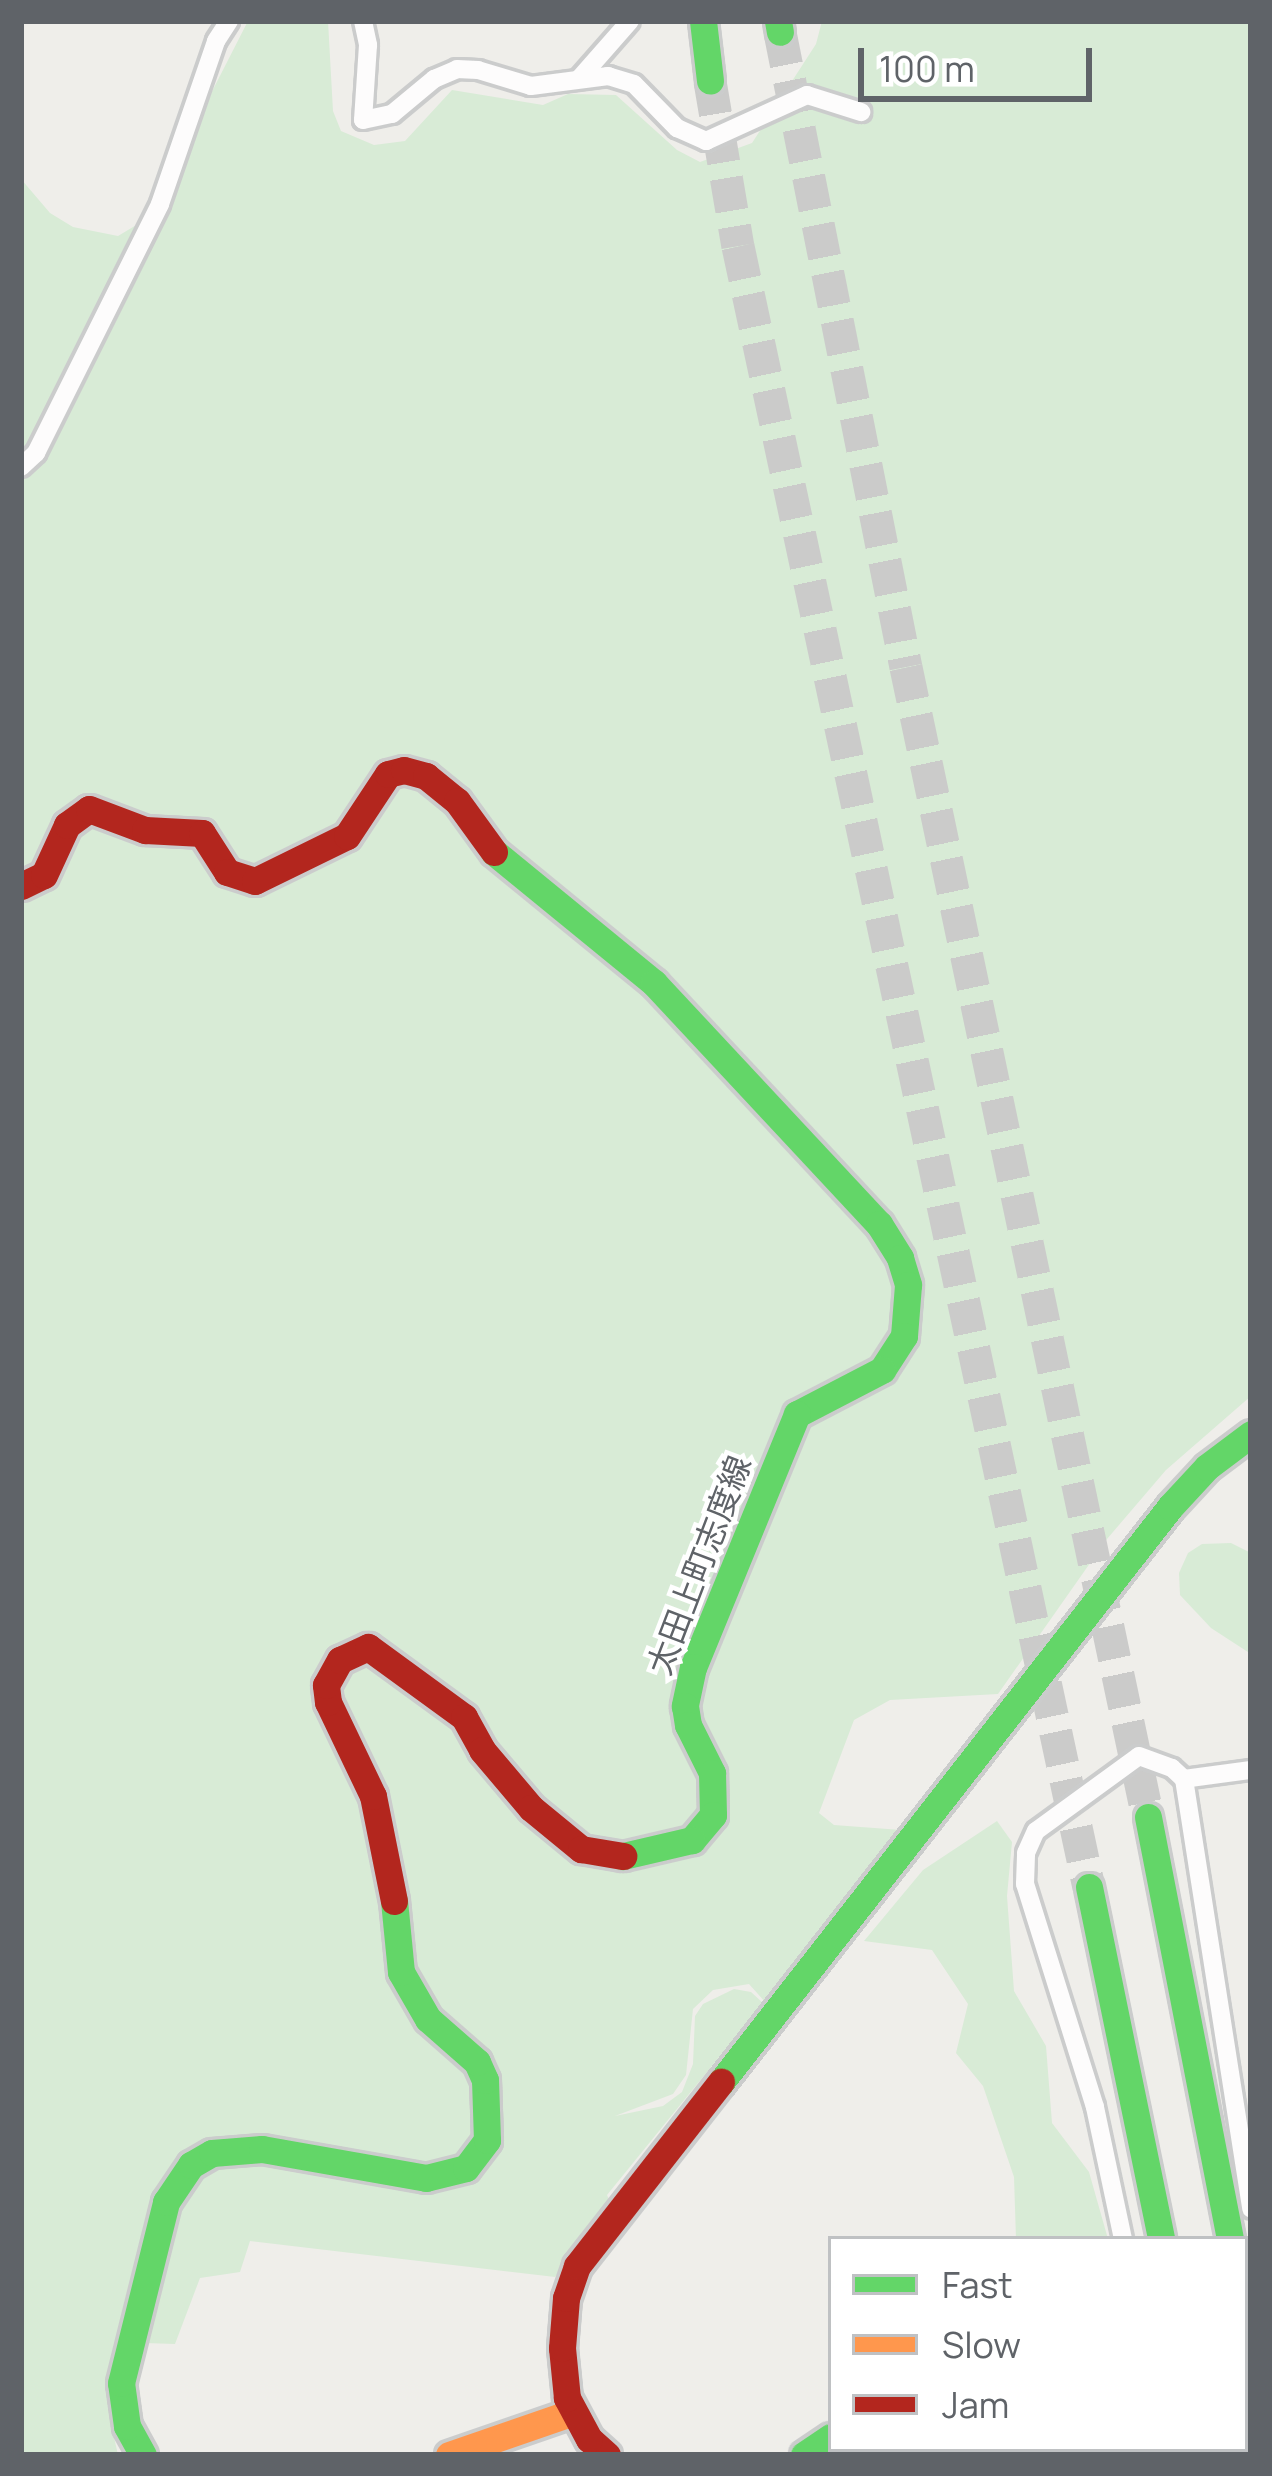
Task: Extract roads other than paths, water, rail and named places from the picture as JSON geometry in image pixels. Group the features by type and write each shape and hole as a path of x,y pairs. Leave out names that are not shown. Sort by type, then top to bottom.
{"main road":[{"path":"703,21 710,81"},
{"name":"太田上町志度線","path":"21,886 44,875 67,825 89,808 103,809 145,830 202,833 227,872 255,880 347,836 388,775 404,770 426,776 457,801 502,862 655,983 879,1224 900,1258 908,1285 904,1336 882,1370 813,1401 797,1414 693,1667 685,1706 688,1725 712,1773 715,1792 713,1815 692,1840 616,1858 581,1849 531,1808 482,1750 464,1717 368,1646 340,1660 326,1685 328,1702 373,1796 393,1893 401,1972 428,2019 477,2062 485,2080 487,2140 466,2168 426,2178 380,2174 262,2149 212,2153 191,2164 166,2202 121,2383 128,2426 143,2455"},
{"path":"607,2455 589,2439 573,2412 562,2348 566,2297 577,2266 1170,1507 1207,1468 1251,1434"},
{"path":"1148,1817 1229,2236"},
{"path":"1089,1886 1160,2236"},
{"path":"1248,2393 1251,2423"},
{"path":"449,2455 573,2412"}],"street":[{"path":"21,467 36,453 160,204 217,41 229,21"},
{"path":"363,21 368,45 364,120 392,114 434,79 457,69 478,70 531,86 608,76 634,84 677,128 706,141 806,95 861,112"},
{"path":"579,79 630,21"},
{"path":"1122,2236 1095,2107 1025,1884 1026,1853 1036,1831 1123,1763 1139,1756 1184,1779 1251,1770"},
{"path":"1184,1779 1251,2209"}],"tunnel":[{"path":"780,32 906,667 1148,1817"},
{"path":"710,81 738,246 1089,1887"}]}
